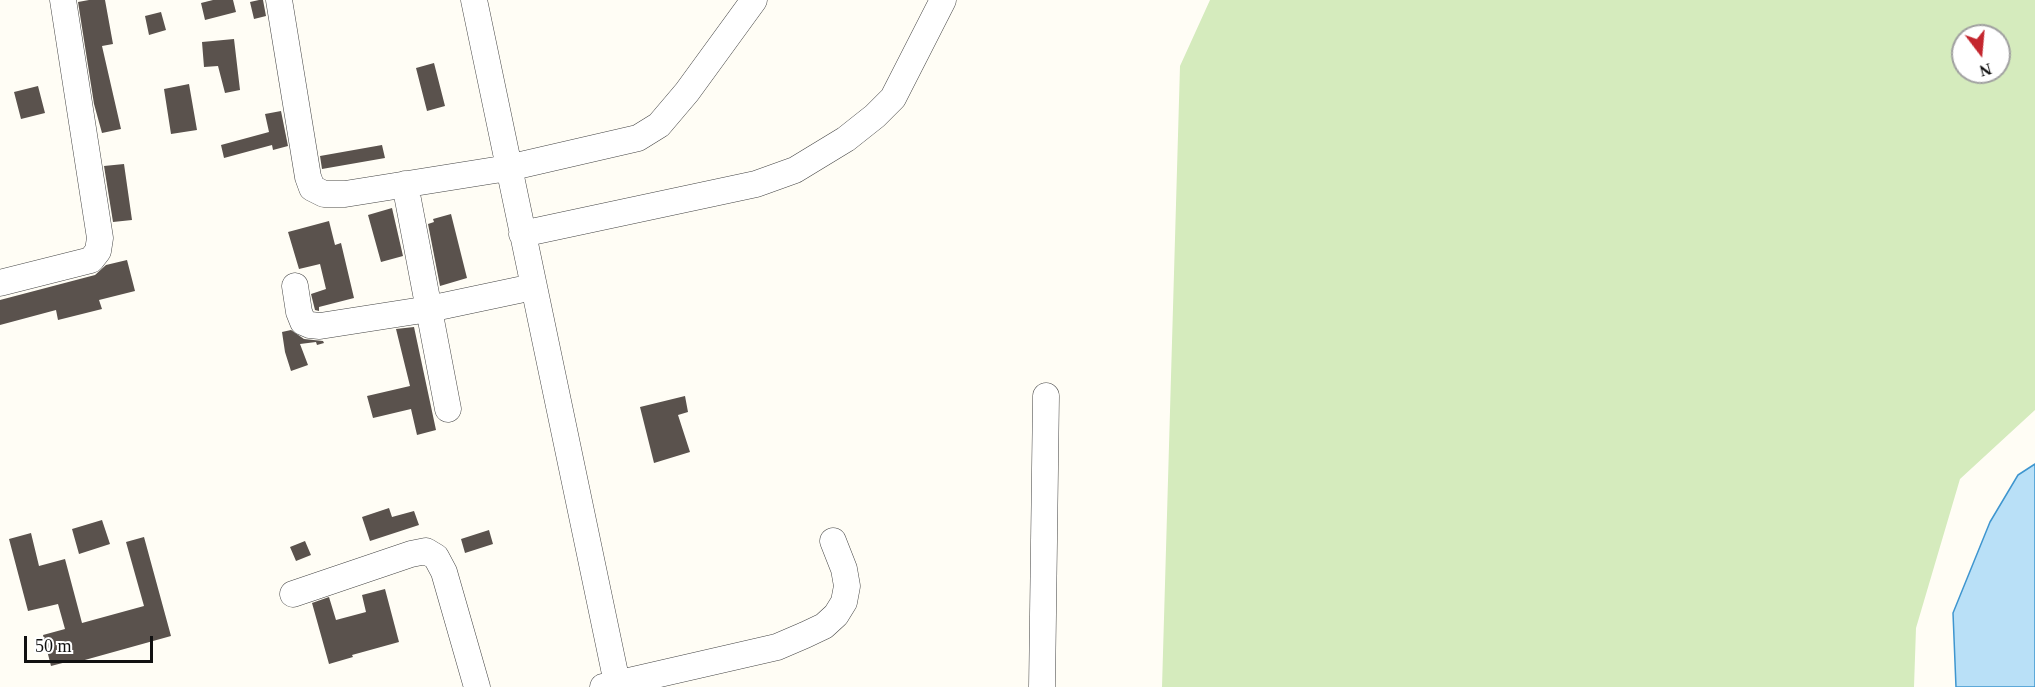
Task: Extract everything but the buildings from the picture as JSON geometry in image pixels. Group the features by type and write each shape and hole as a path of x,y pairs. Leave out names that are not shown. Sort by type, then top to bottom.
{"street":[{"path":"0,283 85,262 91,260 98,251 100,238 63,0"},
{"path":"279,0 308,177 312,188 324,194 345,194 508,168 638,138 659,125 687,92 754,0"},
{"path":"474,0 613,686 777,647 824,626 836,615 844,602 847,586 844,569 833,542"},
{"path":"522,234 756,184 795,170 846,139 876,116 893,98 942,0"},
{"path":"405,184 448,410"},
{"path":"295,286 303,322 320,326 429,309 533,287"},
{"path":"1042,687 1046,396"},
{"path":"292,594 426,551 436,557 444,572 477,687"}],"green space":[{"path":"1210,0 2035,0 2035,410 1960,479 1916,628 1914,687 1162,687 1180,66"}],"water":[{"path":"2035,464 2035,687 1956,687 1953,613 1990,522 2018,475"}]}
